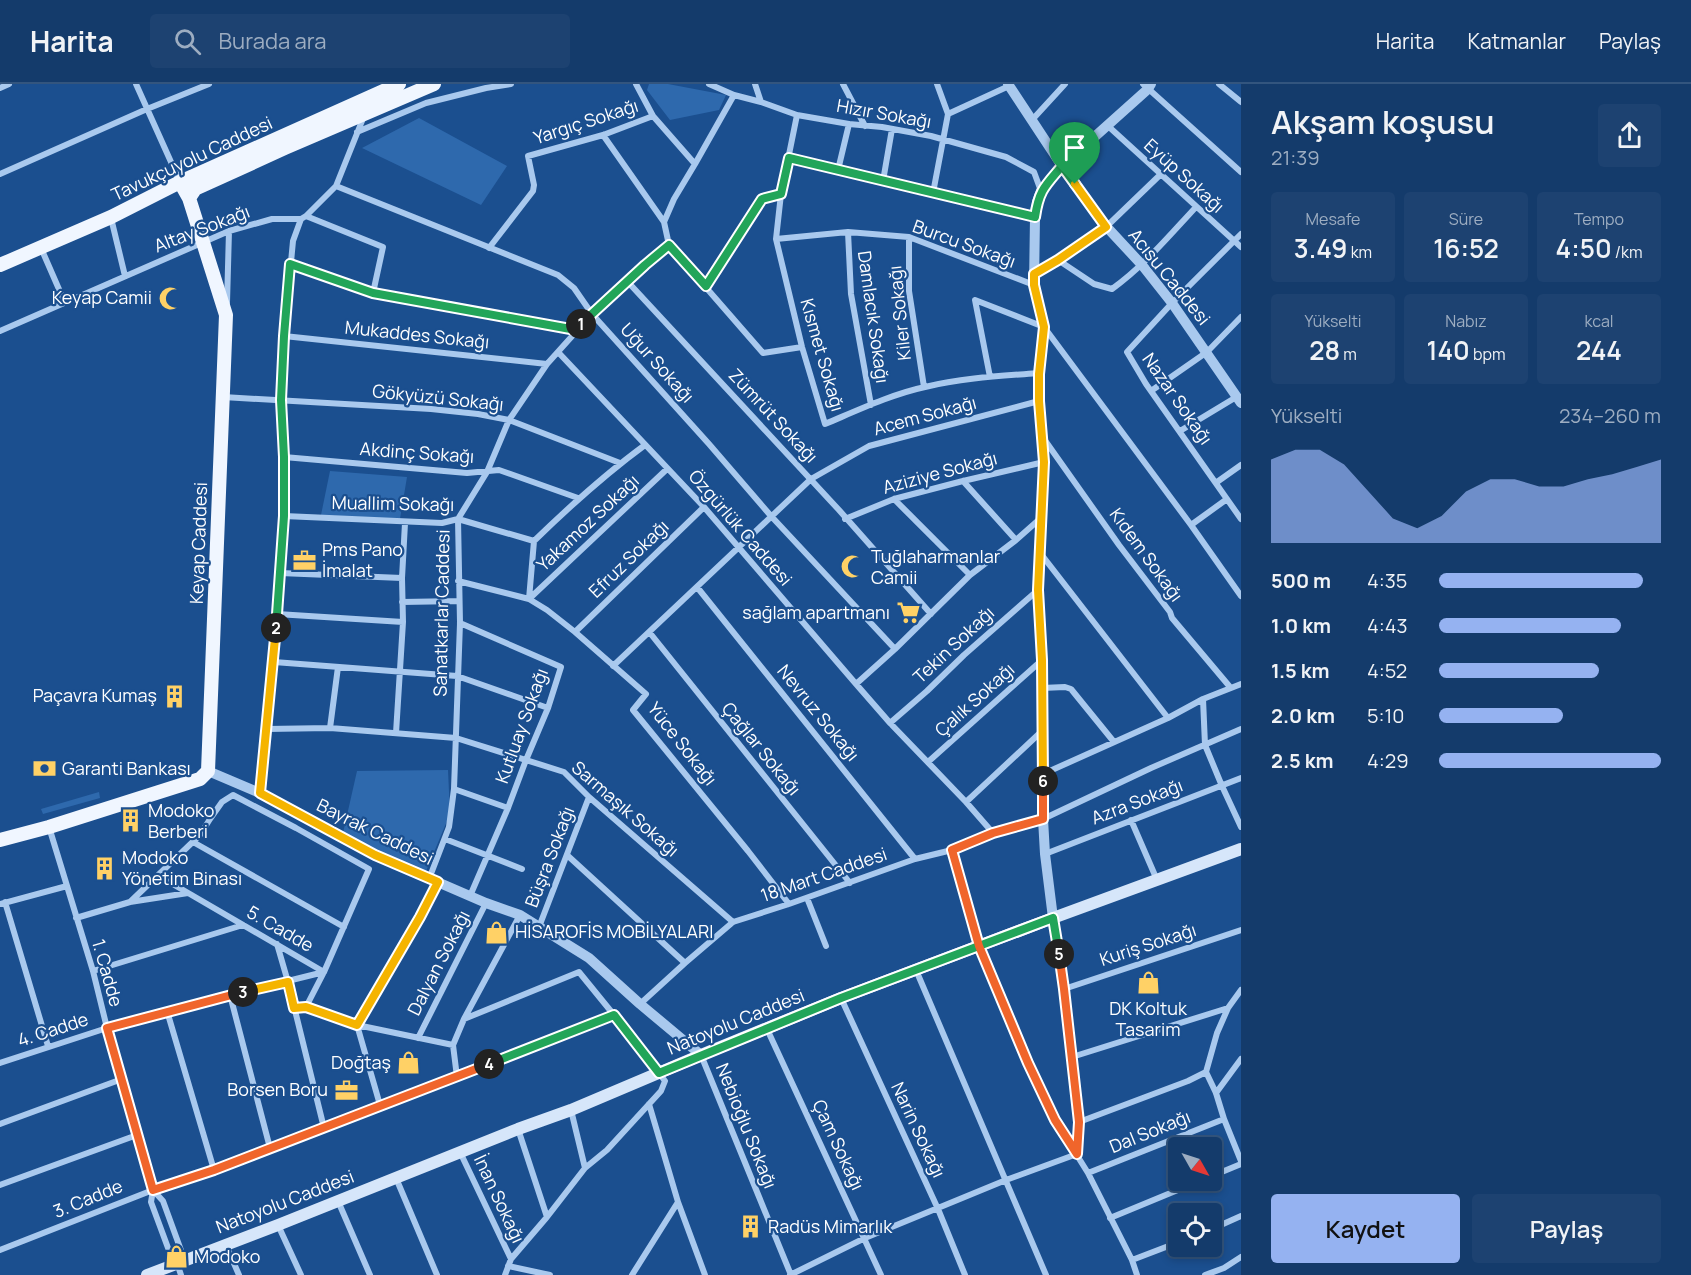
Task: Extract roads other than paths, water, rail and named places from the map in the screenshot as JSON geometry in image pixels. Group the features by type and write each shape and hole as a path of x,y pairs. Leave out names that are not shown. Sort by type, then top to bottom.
{"main road":[{"name":"Tavukçuyolu Caddesi","path":"0,265 111,217 180,182 399,84"},
{"name":"Tavukçuyolu Caddesi","path":"189,198 195,189 428,85"},
{"name":"Keyap Caddesi","path":"180,182 189,198 226,315 208,771"},
{"path":"0,840 49,827 200,779 208,771"},
{"name":"Natoyolu Caddesi","path":"147,1275 179,1269 226,1245 571,1110 841,998 1241,849"}],"street":[{"path":"0,88 9,84"},
{"path":"136,84 180,182"},
{"path":"0,174 209,84"},
{"path":"478,84 486,88"},
{"path":"356,133 426,103 511,84"},
{"path":"636,84 653,116 695,164"},
{"name":"Hızır Sokağı","path":"709,84 797,115 931,136 1006,157 1034,172 1041,191"},
{"path":"755,84 761,102"},
{"path":"843,84 864,126"},
{"path":"933,193 948,114 937,84"},
{"path":"1032,120 1065,84"},
{"path":"1220,84 1241,102"},
{"path":"948,114 1008,85"},
{"name":"Acısu Caddesi","path":"1008,85 1106,227 1142,265 1172,303 1240,398"},
{"path":"1077,1154 1079,1122 1064,989 1045,854 1043,819 1042,660 1038,590 1044,462 1039,374 1044,327 1034,285 1037,202 1041,191 1062,166 1108,126 1148,86 1241,172"},
{"path":"664,222 674,199 734,94"},
{"path":"260,793 274,662 284,516 281,400 284,336 293,241 304,218 336,186 366,112"},
{"name":"Kısmet Sokağı","path":"797,115 781,194 776,239 802,346 825,424 924,387 990,377 1039,374"},
{"name":"Yargıç Sokağı","path":"489,248 533,191 534,185 528,156 603,135 653,116"},
{"path":"838,170 849,124"},
{"name":"Eyüp Sokağı","path":"1108,126 1241,247"},
{"path":"883,181 892,129"},
{"path":"603,135 664,222 669,245 763,353 802,346"},
{"path":"789,158 1035,217"},
{"path":"1034,274 1106,227 1161,174"},
{"name":"Uğur Sokağı","path":"336,186 564,279 574,288 592,314 771,516 895,649"},
{"path":"706,286 762,199 781,194"},
{"path":"1058,260 1094,284 1112,289 1142,265 1196,207"},
{"path":"111,217 125,276"},
{"path":"304,218 383,247 373,293"},
{"name":"Altay Sokağı","path":"0,331 229,231 272,219 304,218"},
{"name":"Keyap Caddesi","path":"226,315 229,231"},
{"name":"Burcu Sokağı","path":"776,239 848,232 909,237 1034,285"},
{"name":"Damlacık Sokağı","path":"848,232 851,294 871,405"},
{"path":"1172,303 1241,234"},
{"name":"Kiler Sokağı","path":"909,237 909,291 924,387"},
{"path":"627,281 669,245"},
{"path":"41,248 66,303"},
{"path":"290,264 373,293 576,330"},
{"name":"Sanatkarlar Caddesi","path":"357,1025 420,917 434,880 449,827 454,789 460,623 458,519 487,472 509,420 548,364 576,330 627,281"},
{"name":"Zümrüt Sokağı","path":"627,281 931,614"},
{"path":"990,377 975,300 1044,327 1191,525 1241,597"},
{"name":"Nazar Sokağı","path":"1172,303 1127,352 1151,391 1241,519"},
{"path":"1151,391 1207,352 1240,320"},
{"name":"Mukaddes Sokağı","path":"284,336 548,364"},
{"name":"Özgürlük Caddesi","path":"558,352 704,507 856,684 993,833"},
{"name":"Gökyüzü Sokağı","path":"223,397 431,409 478,414 509,420 620,463"},
{"path":"1180,431 1240,398"},
{"name":"Acem Sokağı","path":"613,666 811,480 869,446 1039,401"},
{"name":"Kıdem Sokağı","path":"1042,437 1170,612 1172,618 1230,687"},
{"path":"529,599 534,542 578,498 645,445"},
{"name":"Akdinç Sokağı","path":"284,457 467,473 499,470 578,498"},
{"name":"Aziziye Sokağı","path":"845,519 894,499 1044,462"},
{"path":"1216,482 1241,465"},
{"name":"Yakamoz Sokağı","path":"529,599 667,469"},
{"path":"963,481 1016,540"},
{"path":"894,499 970,575"},
{"path":"1191,525 1227,499"},
{"name":"Efruz Sokağı","path":"576,632 704,507"},
{"name":"Muallim Sokağı","path":"284,516 442,524 458,519 534,542"},
{"path":"856,684 970,575 1042,517"},
{"path":"396,734 403,622 402,578 405,523"},
{"path":"1041,553 1168,718"},
{"path":"280,573 402,578"},
{"name":"Yüce Sokağı","path":"458,582 529,599 576,632 646,694 633,710 789,904"},
{"name":"Nevruz Sokağı","path":"698,586 915,859"},
{"name":"Tekin Sokağı","path":"891,723 1038,590"},
{"path":"402,602 459,601"},
{"path":"278,614 403,622"},
{"name":"Kutluay Sokağı","path":"460,623 561,667 548,708 470,896"},
{"name":"Çağlar Sokağı","path":"650,633 850,883"},
{"name":"Çalık Sokağı","path":"928,762 1042,660"},
{"path":"274,662 457,676 548,708"},
{"path":"330,728 338,667"},
{"path":"1043,774 1168,718 1203,699 1241,684"},
{"path":"1042,688 1071,689 1114,742"},
{"path":"1203,699 1205,745 1241,827"},
{"name":"Sarmaşık Sokağı","path":"267,729 330,728 456,738 564,772 589,797 733,922"},
{"name":"18 Mart Caddesi","path":"640,1004 733,922 915,859 952,850 993,833 1043,819 1241,729"},
{"path":"966,802 1042,731"},
{"name":"Bayrak Caddesi","path":"208,771 260,793 375,855 486,903 520,915 589,958 701,1055"},
{"name":"Azra Sokağı","path":"1045,854 1241,778"},
{"path":"454,789 508,808"},
{"path":"130,902 200,835 222,802 233,795 369,869 324,972 306,1007"},
{"name":"Büşra Sokağı","path":"539,927 589,797"},
{"path":"1131,820 1157,880"},
{"name":"1. Cadde","path":"49,827 93,971 153,1190 151,1202 171,1256 179,1269"},
{"path":"445,839 522,869"},
{"path":"193,842 344,927"},
{"path":"952,850 979,946 1032,1072 1055,1120 1088,1173 1132,1260 1137,1275"},
{"path":"567,855 685,963"},
{"name":"5. Cadde","path":"159,876 324,972"},
{"path":"48,1046 3,903 68,886"},
{"path":"76,918 130,902 189,893"},
{"path":"807,898 826,946"},
{"name":"Dalyan Sokağı","path":"418,1038 486,903"},
{"path":"457,1077 453,1045 464,1019 520,915"},
{"path":"93,971 243,925"},
{"name":"Kuriş Sokağı","path":"1064,989 1241,930"},
{"path":"277,944 324,1128"},
{"path":"916,970 1046,1275"},
{"name":"4. Cadde","path":"0,1063 48,1046 167,1011 324,972"},
{"path":"464,1019 579,972 665,1081 661,1091 607,1150 585,1168 509,1263 505,1275"},
{"path":"1222,1172 1241,1163 1239,1147 1224,1119 1216,1093 1206,1072 1217,1033 1228,1008 1241,990"},
{"path":"230,995 270,1148"},
{"name":"Narin Sokağı","path":"841,998 938,1209 965,1275"},
{"path":"294,1008 306,1007 357,1025 453,1045"},
{"path":"1072,1057 1228,1008"},
{"path":"167,1011 214,1170"},
{"name":"3. Cadde","path":"0,1250 153,1190 214,1170 324,1128 614,1015"},
{"path":"357,1025 380,1105"},
{"name":"Çam Sokağı","path":"767,1028 881,1275"},
{"name":"Nebioğlu Sokağı","path":"701,1055 791,1275"},
{"path":"1216,1093 1241,1059"},
{"path":"1079,1122 1206,1072"},
{"path":"0,1124 122,1079"},
{"path":"649,1104 678,1202 705,1275"},
{"path":"571,1110 585,1168"},
{"name":"Dal Sokağı","path":"1088,1173 1224,1119"},
{"path":"518,1129 547,1217"},
{"path":"0,1185 137,1135"},
{"name":"İnan Sokağı","path":"460,1152 509,1263"},
{"path":"791,1275 865,1238 1006,1180 1077,1154"},
{"path":"396,1178 437,1275"},
{"path":"153,1190 163,1201 182,1252 179,1269"},
{"path":"1110,1218 1175,1191"},
{"path":"338,1201 370,1275"},
{"path":"632,1275 678,1202"},
{"path":"1222,1224 1241,1216"},
{"path":"278,1225 301,1275"},
{"path":"226,1245 239,1275"},
{"path":"1132,1260 1168,1246"},
{"path":"1205,1275 1224,1268 1241,1257"},
{"path":"509,1263 550,1275"}],"place":[{"name":"Keyap Camii","path":"170,298"},
{"name":"Pms Pano İmalat","path":"304,560"},
{"name":"Tuğlaharmanlar Camii","path":"853,567"},
{"name":"sağlam apartmanı","path":"908,613"},
{"name":"Paçavra Kumaş","path":"175,696"},
{"name":"Garanti Bankası","path":"44,769"},
{"name":"Modoko Berberi","path":"130,821"},
{"name":"Modoko Yönetim Binası","path":"104,868"},
{"name":"HİSAROFİS MOBİLYALARI","path":"497,932"},
{"name":"DK Koltuk Tasarim","path":"1148,983"},
{"name":"Doğtaş","path":"409,1063"},
{"name":"Borsen Boru","path":"346,1090"},
{"name":"Radüs Mimarlık","path":"750,1227"},
{"name":"Modoko","path":"176,1257"}]}
